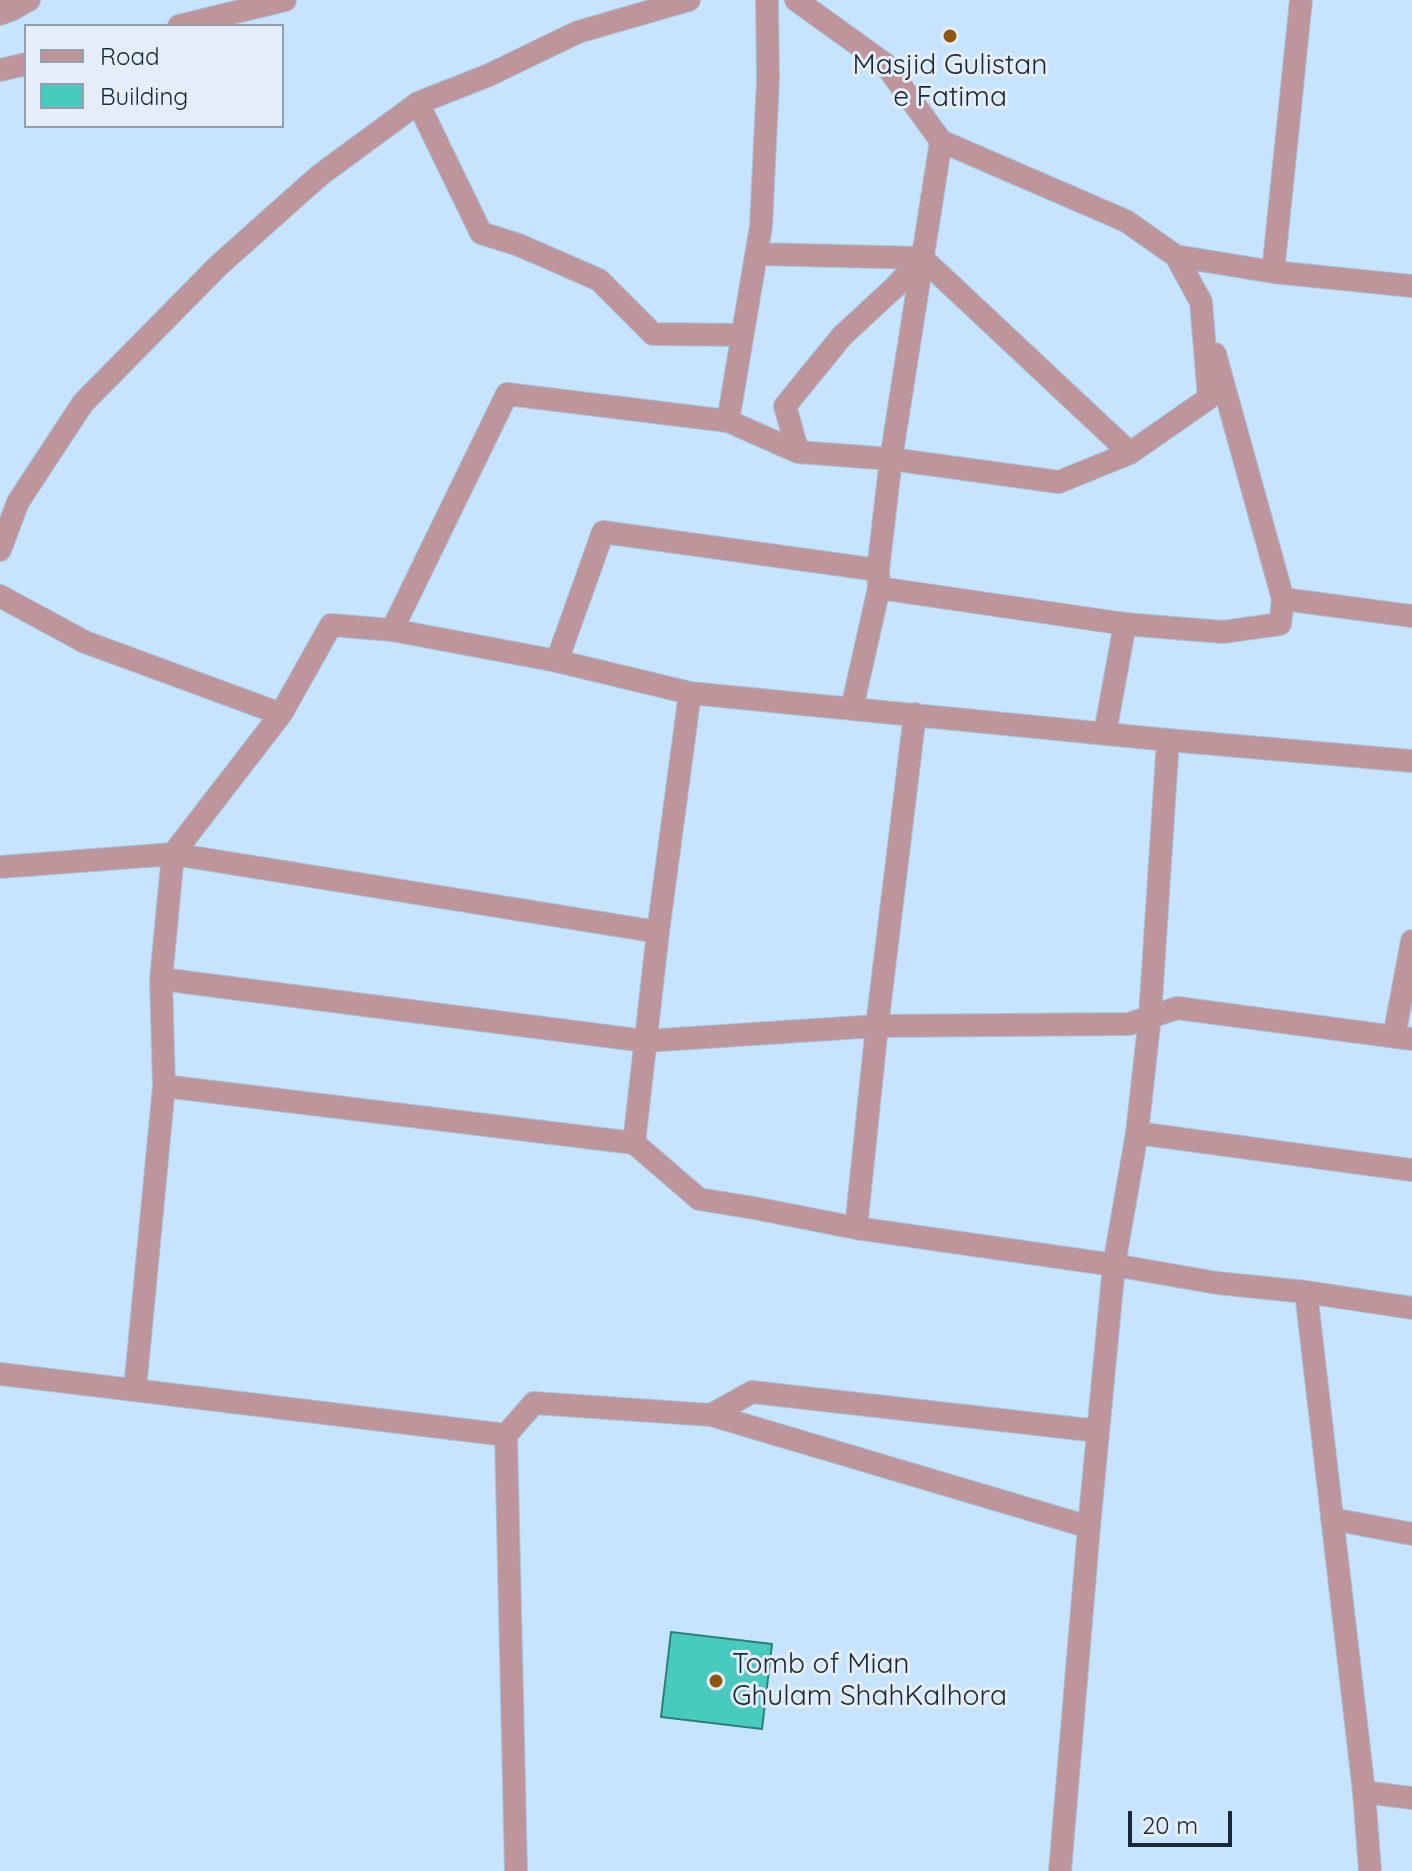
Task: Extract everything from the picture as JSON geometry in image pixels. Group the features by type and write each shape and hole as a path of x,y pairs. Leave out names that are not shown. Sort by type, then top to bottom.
{"street":[{"path":"187,24 285,0"},
{"path":"0,550 18,502 83,403 230,255 320,175 418,103 489,75 578,32 689,0"},
{"path":"728,421 761,226 768,80 767,0"},
{"path":"796,0 885,64 941,141 1126,221 1176,256 1273,272 1412,286"},
{"path":"1273,272 1301,0"},
{"path":"0,70 24,64"},
{"path":"418,103 481,233 519,245 599,280 653,334 742,335"},
{"path":"852,708 879,579 891,459 941,141"},
{"path":"757,254 922,258 1130,453"},
{"path":"557,661 603,532 1125,624 1223,632 1280,624 1283,599 1201,302 1176,256"},
{"path":"798,452 785,406 842,336 922,258"},
{"path":"392,630 507,394 728,421 798,452 891,459 1059,482 1130,453 1209,398 1201,302"},
{"path":"0,596 85,642 281,714"},
{"path":"1283,599 1412,616"},
{"path":"1105,733 1125,624"},
{"path":"135,1389 164,1086 161,979 173,854 281,714 331,625 392,630 557,661 690,693 1412,761"},
{"path":"634,1143 690,693"},
{"path":"856,1228 915,714"},
{"path":"1060,1871 1114,1265 1137,1133 1150,1016 1168,740"},
{"path":"0,867 173,854 658,932"},
{"path":"161,979 645,1041 877,1026 1129,1024 1177,1008 1403,1038 1412,941"},
{"path":"164,1086 634,1143 699,1199 856,1228 1217,1283 1412,1308"},
{"path":"1137,1133 1412,1170"},
{"path":"1306,1292 1364,1792 1370,1871"},
{"path":"0,1374 506,1435"},
{"path":"711,1415 752,1392 1098,1431"},
{"path":"516,1871 506,1435 534,1403 711,1415 1089,1527"},
{"path":"1332,1519 1412,1534"},
{"path":"1364,1792 1412,1798"}],"building":[{"name":"Tomb of Mian Ghulam ShahKalhora","path":"671,1632 772,1644 762,1729 661,1717"}],"place":[{"name":"Masjid Gulistan e Fatima","path":"950,36"},
{"name":"Tomb of Mian Ghulam ShahKalhora","path":"716,1681"}]}
